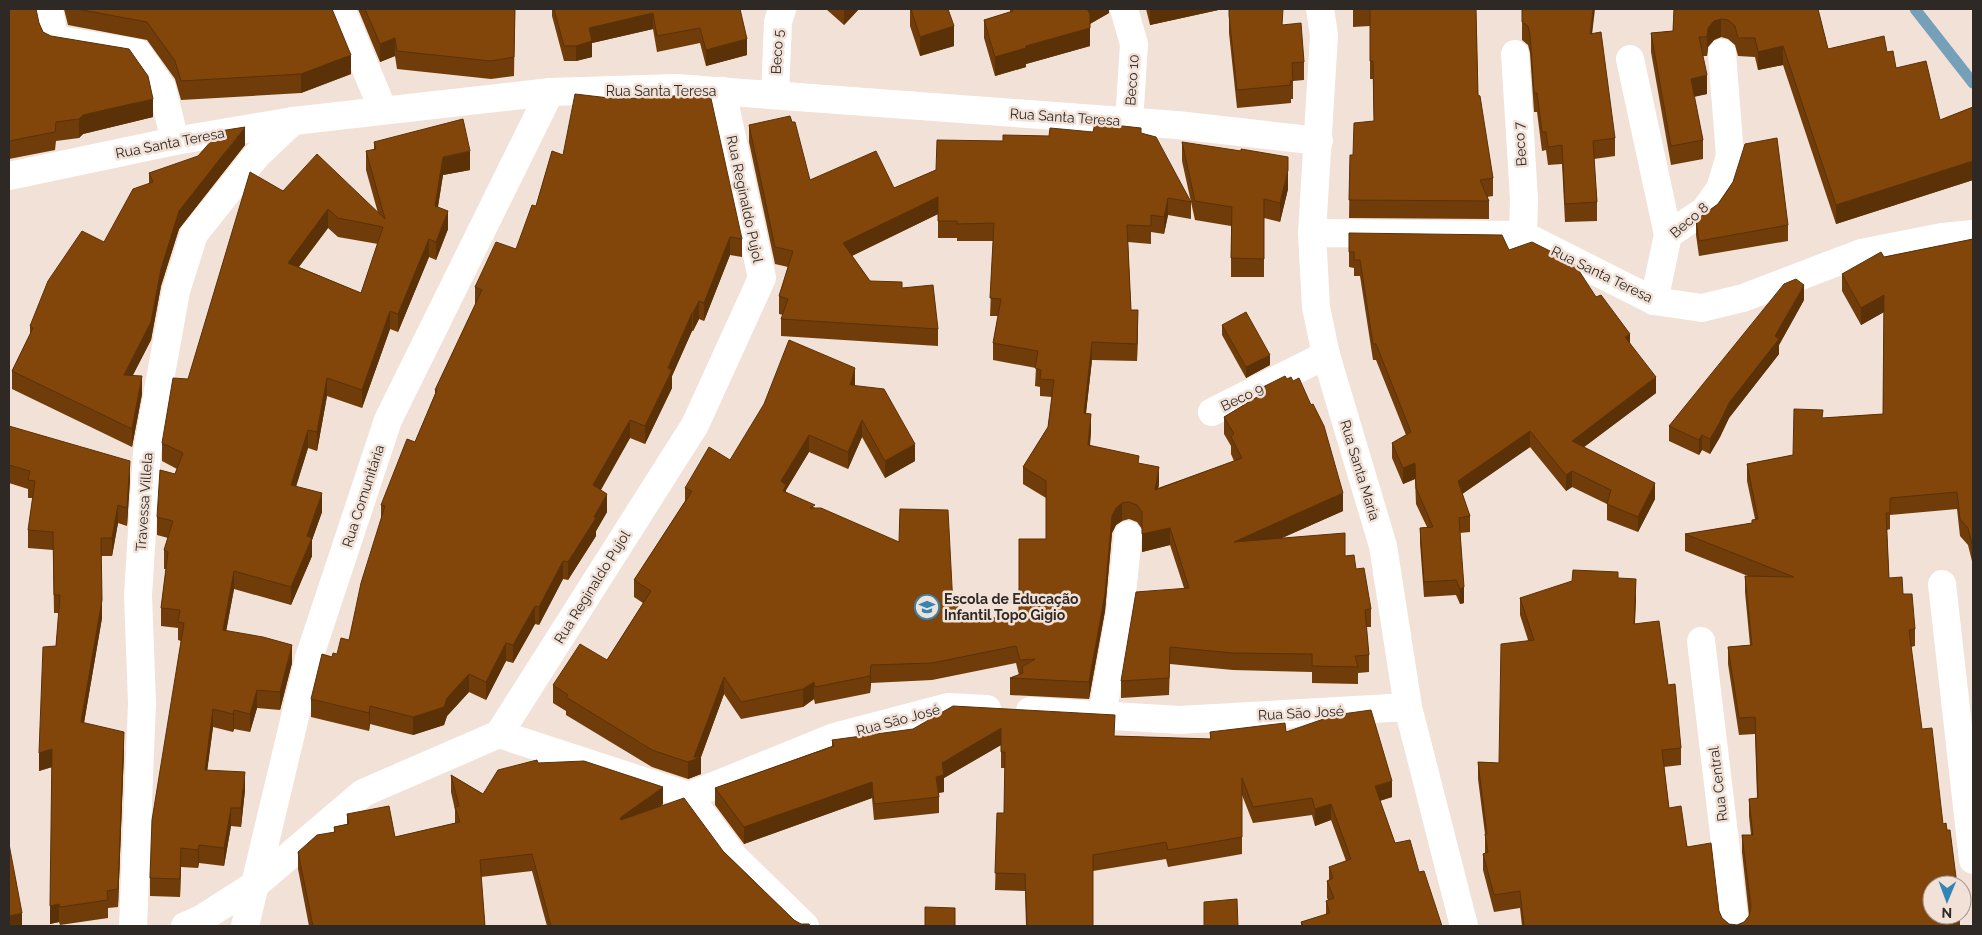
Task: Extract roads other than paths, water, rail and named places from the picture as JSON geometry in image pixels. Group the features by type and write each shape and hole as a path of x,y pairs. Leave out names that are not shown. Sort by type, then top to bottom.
{"street":[{"path":"49,9 54,39 138,53 162,88 174,141"},
{"path":"340,9 383,110"},
{"name":"Beco 5","path":"775,95 778,22 782,9"},
{"name":"Beco 10","path":"1124,9 1134,44 1129,122"},
{"name":"Rua Santa Maria","path":"1320,9 1324,35 1312,233 1316,308 1326,355 1383,546 1408,707 1464,926"},
{"name":"Beco 8","path":"1654,301 1668,235 1705,210 1720,188 1730,156 1722,53"},
{"name":"Beco 7","path":"1515,54 1519,150 1524,199 1523,235"},
{"path":"1630,59 1668,235"},
{"name":"Rua Santa Teresa","path":"9,176 174,141 293,121 550,92 676,88 1177,125 1319,141"},
{"name":"Rua Reginaldo Pujol","path":"499,734 695,425 762,278 722,91"},
{"name":"Rua Comunitária","path":"245,926 309,658 388,420 550,92"},
{"name":"Travessa Villela","path":"133,926 142,703 138,595 147,452 176,290 194,234 257,155 293,121"},
{"name":"Rua Santa Teresa","path":"1312,233 1523,235 1654,301 1702,308 1743,298 1861,253 1942,237 1973,234"},
{"name":"Beco 9","path":"1212,412 1326,355"},
{"path":"1102,715 1120,613 1128,535"},
{"path":"1942,584 1973,860"},
{"name":"Rua Central","path":"1701,641 1735,926"},
{"name":"Rua São José","path":"689,796 834,737 948,707 1179,720 1408,707"},
{"path":"185,926 202,919 256,884 363,793 499,734 689,796 734,857 805,926"}],"waterway":[{"path":"1915,9 1973,83"}],"place":[{"name":"Escola de Educação Infantil Topo Gigio","path":"927,607"}]}
